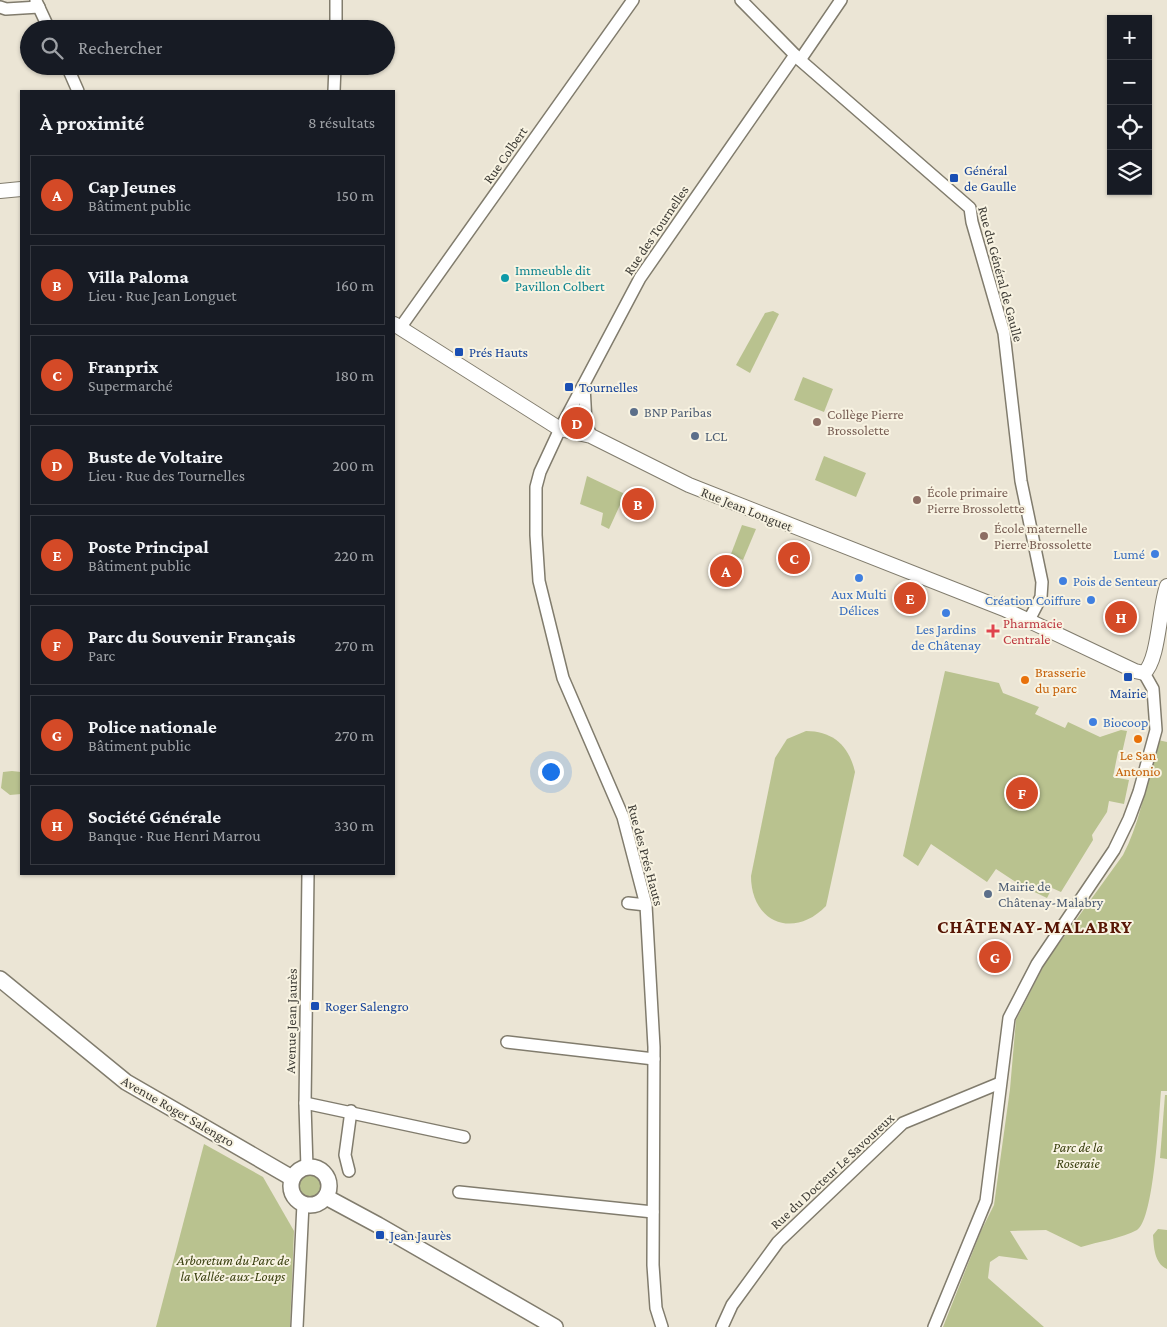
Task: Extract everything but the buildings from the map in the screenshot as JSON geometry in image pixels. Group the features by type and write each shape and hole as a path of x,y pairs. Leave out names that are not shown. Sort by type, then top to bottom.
{"main road":[{"name":"Avenue Roger Salengro","path":"0,979 126,1082 292,1178"},
{"path":"307,1168 314,1168 326,1177 329,1190 326,1197 311,1206 296,1200 292,1193 292,1178 296,1172 307,1168"},
{"path":"326,1197 378,1224 555,1327"}],"street":[{"path":"336,0 336,20"},
{"name":"Rue Colbert","path":"397,326 633,0"},
{"name":"Rue du Général de Gaulle","path":"741,0 797,57 970,208 972,222 1004,333 1021,481 1042,582 1041,597 1029,620"},
{"name":"Rue des Tournelles","path":"584,385 640,278 797,57 841,0"},
{"path":"0,7 6,9 38,3 45,20"},
{"path":"71,75 78,90"},
{"path":"334,90 335,75"},
{"path":"0,192 20,189"},
{"name":"Rue Jean Longuet","path":"397,326 560,428 591,436 689,485 1029,620 1127,668 1144,673"},
{"path":"584,385 586,423 591,436"},
{"name":"Rue des Prés Hauts","path":"584,385 560,428 540,472 536,487 536,535 539,582 563,678 623,817 646,905 654,1059 653,1212 656,1299 662,1327"},
{"path":"934,1327 986,1201 1009,1018 1037,964 1118,842 1139,792 1156,730 1161,721 1153,689 1144,673 1153,657 1161,606 1167,586"},
{"name":"Avenue Jean Jaurès","path":"307,1168 305,1103 308,875"},
{"path":"628,903 646,905"},
{"path":"507,1042 654,1059"},
{"name":"Rue du Docteur Le Savoureux","path":"722,1327 732,1305 778,1242 903,1123 1000,1082"},
{"path":"305,1103 351,1111 464,1137"},
{"path":"349,1171 345,1148 351,1111"},
{"path":"459,1192 653,1212"},
{"path":"297,1327 303,1204"}],"green space":[{"path":"773,311 779,314 750,373 736,365 765,313"},
{"path":"803,377 833,389 824,412 794,400"},
{"path":"824,456 866,473 856,497 815,480"},
{"path":"587,476 625,494 609,529 601,525 603,513 580,504"},
{"path":"742,525 756,529 743,560 731,554"},
{"path":"945,671 999,683 1003,693 1039,707 1035,714 1065,728 1068,722 1100,737 1121,730 1127,731 1122,753 1118,752 1113,777 1129,780 1124,804 1109,801 1107,812 1092,835 1093,840 1061,892 1052,888 1047,898 1022,886 996,869 987,882 931,844 918,866 903,856"},
{"path":"806,731 824,734 838,742 849,755 855,772 826,906 813,916 800,922 788,924 776,921 766,915 758,905 753,892 751,876 775,758 787,739"},
{"name":"Parc de la Roseraie","path":"1158,740 1167,742 1167,1091 1161,1091 1152,1188 1143,1222 1137,1230 1131,1233 1081,1247 1046,1230 1010,1231 1028,1260 999,1256 990,1262 988,1278 1044,1327 943,1327 981,1231 994,1205 1010,1089 1016,1020 1045,963 1123,855 1140,813"},
{"path":"3,772 20,772 20,794 10,795 1,788"},
{"path":"1165,1095 1167,1095 1167,1159 1160,1158"},
{"name":"Arboretum du Parc de la Vallée-aux-Loups","path":"204,1144 263,1177 294,1231 290,1327 156,1327"},
{"path":"309,1174 318,1177 321,1186 318,1195 309,1198 300,1195 297,1186 300,1177"},
{"path":"1158,1229 1167,1230 1167,1269 1157,1259 1153,1235"}],"place":[{"name":"Général de Gaulle","path":"954,178"},
{"name":"Immeuble dit Pavillon Colbert","path":"505,278"},
{"name":"Prés Hauts","path":"459,352"},
{"name":"Tournelles","path":"569,387"},
{"name":"BNP Paribas","path":"634,412"},
{"name":"Collège Pierre Brossolette","path":"817,422"},
{"name":"Buste de Voltaire","path":"577,423"},
{"name":"LCL","path":"695,436"},
{"name":"École primaire Pierre Brossolette","path":"917,500"},
{"name":"Villa Paloma","path":"638,504"},
{"name":"École maternelle Pierre Brossolette","path":"984,536"},
{"name":"Lumé","path":"1155,554"},
{"name":"Franprix","path":"794,558"},
{"name":"Cap Jeunes","path":"726,571"},
{"name":"Aux Multi Délices","path":"859,578"},
{"name":"Pois de Senteur","path":"1063,581"},
{"name":"Poste Principal","path":"910,598"},
{"name":"Création Coiffure","path":"1091,600"},
{"name":"Les Jardins de Châtenay","path":"946,613"},
{"name":"Société Générale","path":"1121,617"},
{"name":"Pharmacie Centrale","path":"993,631"},
{"name":"Mairie","path":"1128,677"},
{"name":"Brasserie du parc","path":"1025,680"},
{"name":"Biocoop","path":"1093,722"},
{"name":"Le San Antonio","path":"1138,739"},
{"name":"Parc du Souvenir Français","path":"1022,793"},
{"name":"Mairie de Châtenay-Malabry","path":"988,894"},
{"name":"Police nationale","path":"995,957"},
{"name":"Roger Salengro","path":"315,1006"},
{"name":"Jean Jaurès","path":"380,1235"}],"district":[{"name":"CHÂTENAY-MALABRY","path":"1035,926"}]}
